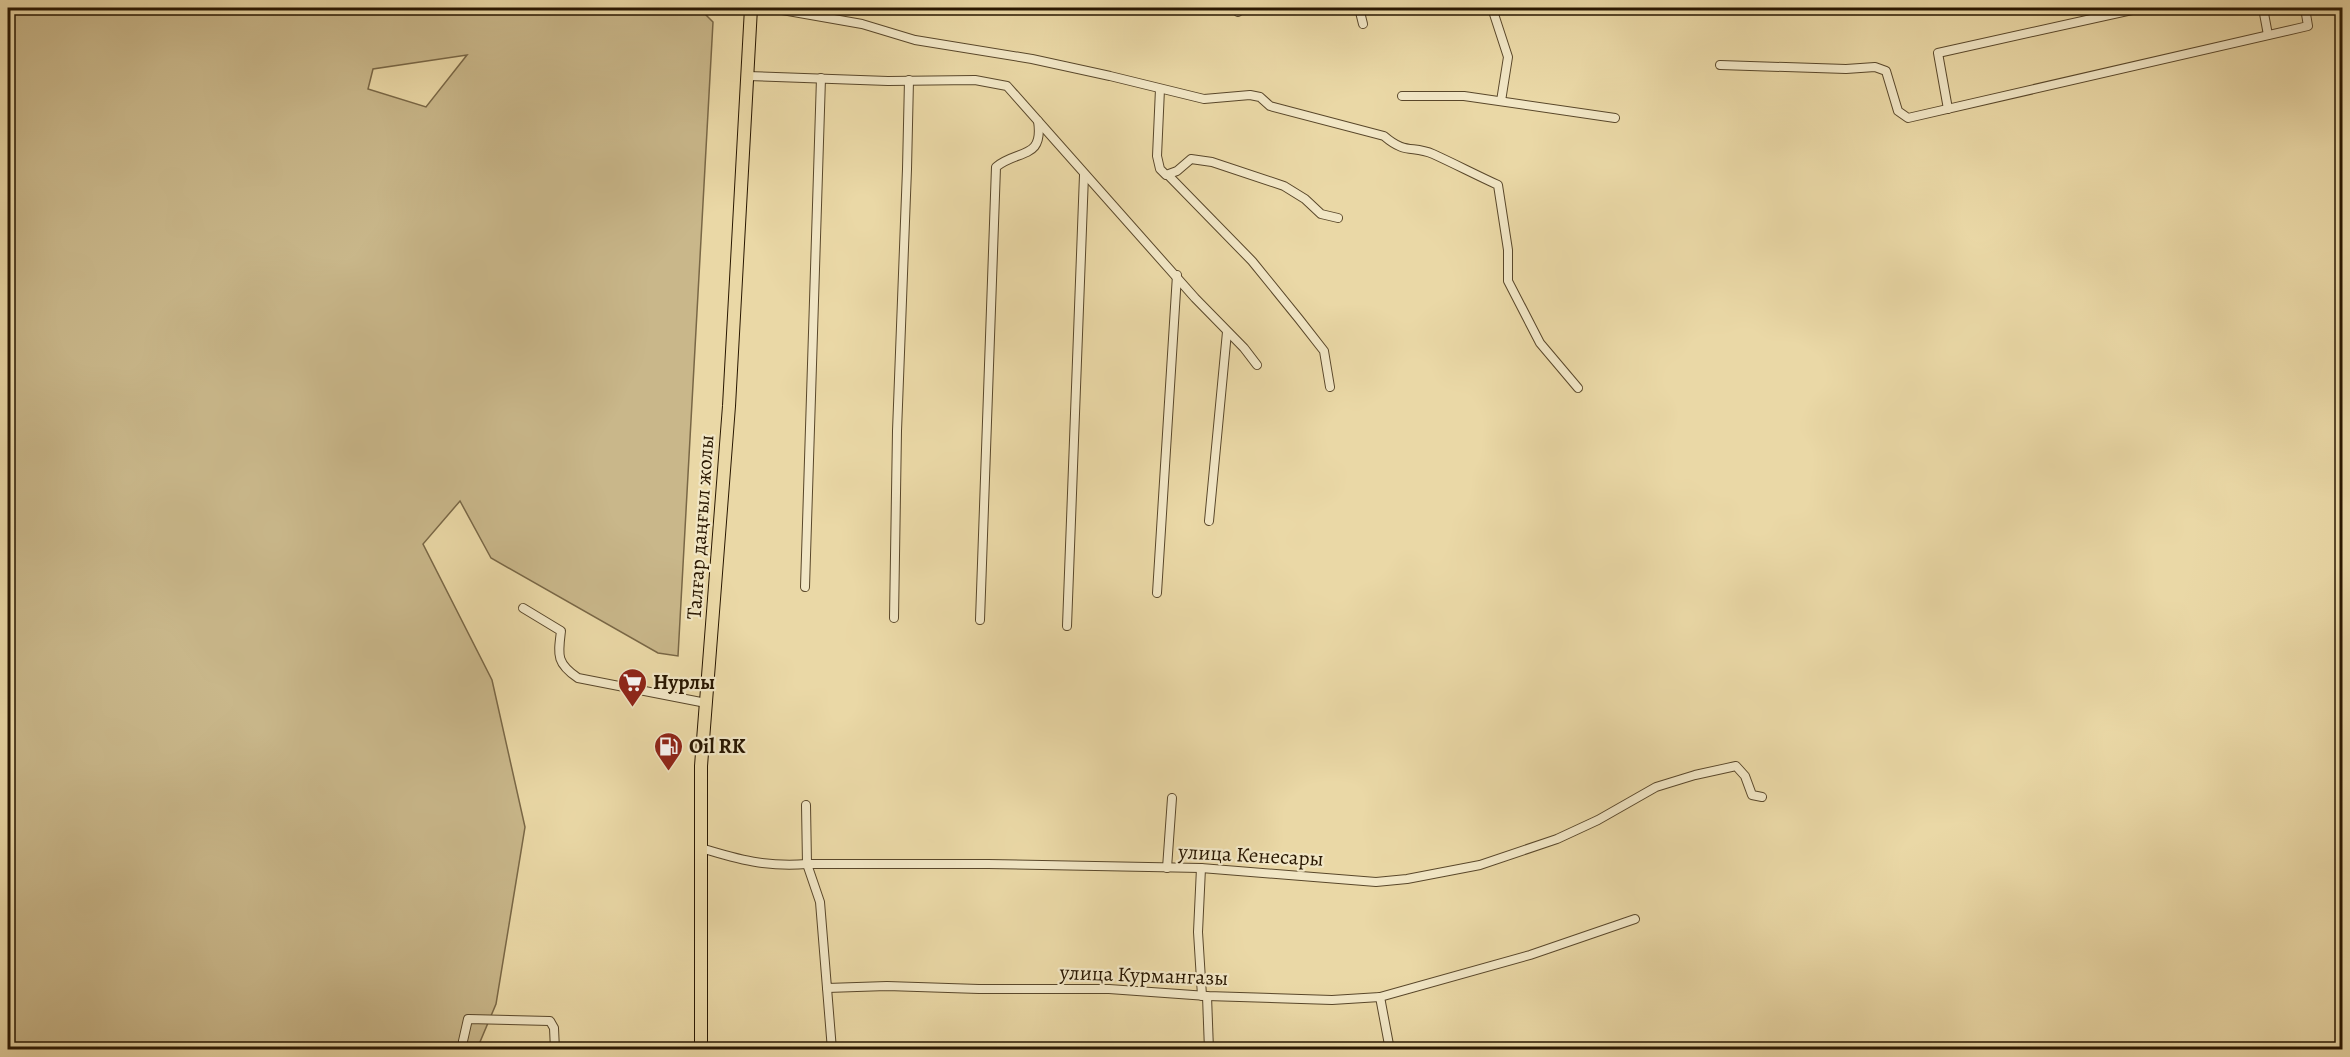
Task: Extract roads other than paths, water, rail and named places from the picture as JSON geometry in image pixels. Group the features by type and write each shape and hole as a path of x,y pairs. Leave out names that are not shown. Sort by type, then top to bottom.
{"main road":[{"name":"Талғар даңғыл жолы","path":"701,1050 701,766 729,406 751,8"}],"street":[{"path":"771,8 862,24 915,40 1032,59 1204,99 1250,95 1260,97 1270,106 1384,136 1396,146 1408,150 1431,153 1498,185 1508,250 1508,281 1540,343 1578,388"},
{"path":"1359,8 1363,24"},
{"path":"1492,8 1508,57 1502,100"},
{"path":"1948,109 1938,53 2141,8"},
{"path":"2263,8 2268,35"},
{"path":"1720,65 1846,69 1875,67 1886,71 1898,111 1908,118 2308,26 2305,8"},
{"path":"747,76 975,80 1007,86 1084,175 1244,348 1257,365"},
{"path":"805,587 821,78"},
{"path":"894,618 897,431 909,80"},
{"path":"1160,89 1157,156 1160,169 1252,261 1324,351 1330,387"},
{"path":"1402,96 1464,96 1615,118"},
{"path":"980,620 996,167 1034,149 1039,141 1037,119"},
{"path":"1168,175 1177,171 1191,159 1212,162 1284,186 1305,199 1321,214 1338,218"},
{"path":"1067,626 1084,175"},
{"path":"1157,593 1177,275"},
{"path":"1209,521 1227,332"},
{"path":"524,608 561,631 558,656 565,669 578,678 706,703"},
{"name":"улица Кенесары","path":"701,848 750,862 777,866 988,864 1201,868 1376,882 1480,866 1557,839 1598,820 1656,787 1695,775 1736,766 1745,776 1752,795 1762,796"},
{"path":"1167,868 1172,798"},
{"path":"806,805 807,864 820,902 832,1050"},
{"path":"1201,868 1198,932 1209,1050"},
{"name":"улица Курмангазы","path":"827,988 887,986 1109,989 1205,996 1332,1000 1380,997 1530,955 1635,919"},
{"path":"1380,997 1390,1050"},
{"path":"464,1041 468,1019 550,1021 554,1028 555,1050"}],"waterway":[{"path":"2339,8 2342,27"}],"place":[{"name":"Нурлы","path":"632,708"},
{"name":"Oil RK","path":"668,772"}]}
